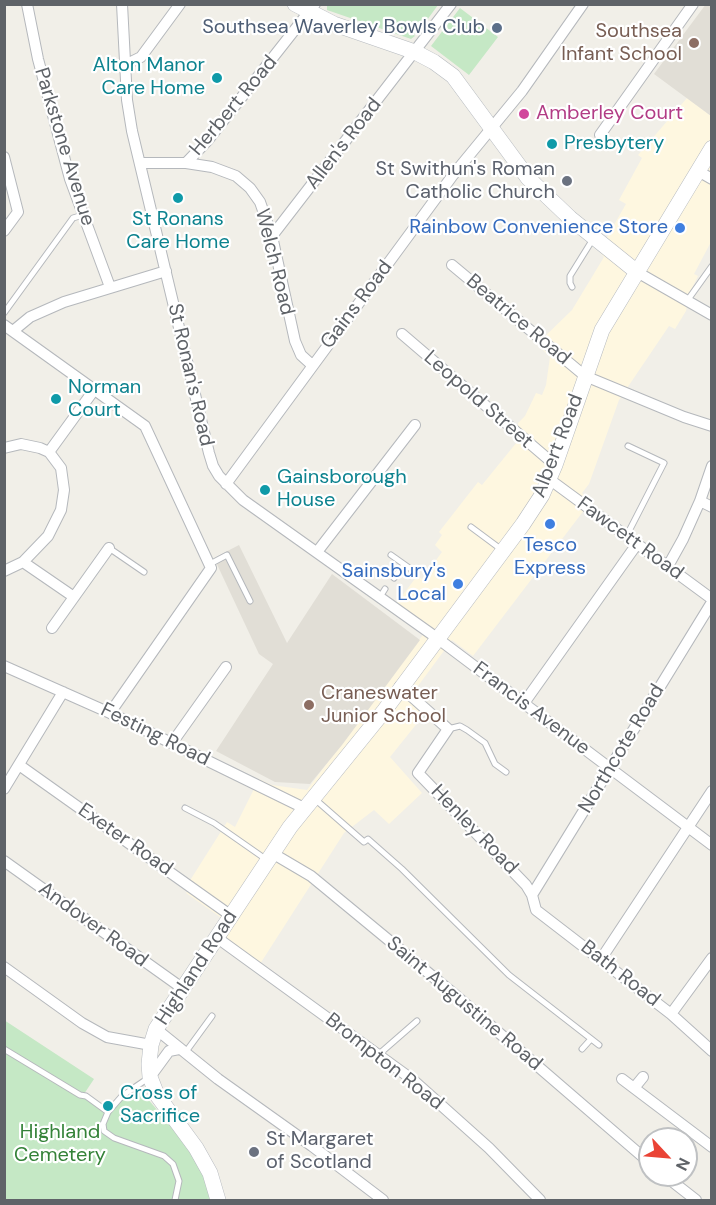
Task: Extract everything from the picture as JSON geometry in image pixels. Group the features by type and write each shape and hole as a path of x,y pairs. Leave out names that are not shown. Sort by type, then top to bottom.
{"main road":[{"path":"295,4 313,9 334,24 415,52 453,76 528,178 637,272"},
{"name":"Albert Road","path":"309,803 384,711 400,686 503,551 542,495 555,465 602,330 637,272 705,175 711,148"},
{"name":"Highland Road","path":"218,1200 210,1173 196,1148 157,1095 150,1077 149,1064 152,1045 156,1029 182,988 270,856 309,803"}],"street":[{"name":"Parkstone Avenue","path":"27,4 38,59 70,179 110,288"},
{"name":"St Ronan's Road","path":"122,4 127,100 213,466 226,484 243,500 317,552 382,593 437,638"},
{"path":"125,65 141,57 180,4"},
{"name":"Allen's Road","path":"272,236 451,4"},
{"name":"Gains Road","path":"226,484 453,175 492,129 583,4"},
{"path":"600,135 693,4"},
{"name":"Herbert Road","path":"140,163 186,163 208,140 313,9"},
{"path":"4,157 18,212 4,231"},
{"name":"Welch Road","path":"186,163 212,167 236,176 244,182 260,202 272,236 292,332 301,355 312,365"},
{"name":"Beatrice Road","path":"452,265 585,376 711,426"},
{"path":"110,713 211,568 210,564 145,426 9,328 64,302 166,271"},
{"path":"637,272 711,315"},
{"name":"Leopold Street","path":"402,334 555,465"},
{"path":"49,452 94,390"},
{"path":"317,552 415,425"},
{"path":"4,448 21,444 49,452 61,468 64,478 61,510 48,536 23,562 4,572"},
{"path":"668,566 700,501 711,466"},
{"name":"Fawcett Road","path":"549,479 711,600"},
{"path":"700,501 711,507"},
{"path":"524,703 637,544"},
{"path":"52,628 109,548"},
{"path":"23,562 74,597"},
{"name":"Northcote Road","path":"532,896 611,769 711,600"},
{"name":"Francis Avenue","path":"437,638 711,845"},
{"name":"Festing Road","path":"4,666 309,803"},
{"path":"172,743 226,667"},
{"path":"400,686 448,729"},
{"path":"4,789 63,692"},
{"name":"Henley Road","path":"448,729 418,773 526,885 532,896"},
{"name":"Exeter Road","path":"19,765 230,915"},
{"path":"601,959 711,791"},
{"name":"Saint Augustine Road","path":"270,856 311,876 436,979 638,1153"},
{"name":"Andover Road","path":"4,861 182,988"},
{"name":"Bath Road","path":"532,896 536,910 670,1014 711,1051"},
{"name":"Brompton Road","path":"216,937 413,1080 489,1148 540,1200"},
{"path":"670,1014 711,958"},
{"path":"4,968 82,1023 107,1037 152,1045"},
{"path":"156,1029 378,1199"},
{"path":"150,1077 169,1051 182,1051"},
{"path":"634,1088 643,1077"},
{"path":"622,1079 711,1147"},
{"path":"682,1197 696,1200"}],"lane":[{"path":"4,313 73,218 83,215"},
{"path":"572,287 570,276 594,237"},
{"path":"687,301 711,266"},
{"path":"626,537 664,462 628,446"},
{"path":"471,527 503,551"},
{"path":"109,548 144,572"},
{"path":"210,564 227,555 250,601"},
{"path":"391,555 415,572"},
{"path":"394,578 404,565"},
{"path":"448,729 460,726 485,743 495,764 506,772"},
{"path":"309,803 364,842 368,839 402,869 509,975 599,1045"},
{"path":"185,808 270,856"},
{"path":"182,1051 212,1016"},
{"path":"378,1055 417,1021"},
{"path":"582,1049 591,1039"},
{"path":"4,1049 80,1095 86,1096 108,1112"},
{"path":"150,1077 122,1096 108,1112 103,1124 104,1131 114,1138 164,1156 173,1164 179,1181 175,1200"}],"shaded area":[{"name":"Southsea Infant School","path":"706,4 711,5 711,116 654,74"},
{"path":"687,98 711,116 712,240 694,274 698,276 690,292 686,311 675,329 669,326 619,400 589,484 582,493 591,501 473,656 452,640 415,690 431,706 390,757 422,793 389,824 374,810 344,833 260,964 226,938 227,933 220,917 186,893 193,884 189,882 227,822 235,827 259,779 272,785 307,790 428,628 396,604 417,576 422,579 442,552 435,545 442,535 439,532 478,482 482,485 517,442 518,423 525,416 536,393 542,395 546,385 550,357 537,344 572,310 604,257 599,251 626,204 619,200 642,158 638,155"},
{"name":"Craneswater Junior School","path":"239,545 287,643 332,574 420,640 310,784 275,782 216,751 273,664 259,654 214,558"}],"green space":[{"path":"438,4 411,39 327,10 327,5"},
{"path":"460,8 498,37 469,75 431,46"},
{"name":"Highland Cemetery","path":"4,1020 94,1079 84,1094 107,1109 138,1088 174,1129 195,1160 205,1179 211,1200 5,1200"}],"place":[{"name":"Southsea Waverley Bowls Club","path":"497,28"},
{"name":"Southsea Infant School","path":"694,43"},
{"name":"Alton Manor Care Home","path":"217,78"},
{"name":"Amberley Court","path":"524,114"},
{"name":"Presbytery","path":"552,144"},
{"name":"St Swithun's Roman Catholic Church","path":"567,181"},
{"name":"St Ronans Care Home","path":"178,198"},
{"name":"Rainbow Convenience Store","path":"680,228"},
{"name":"Norman Court","path":"56,399"},
{"name":"Gainsborough House","path":"265,490"},
{"name":"Tesco Express","path":"550,524"},
{"name":"Sainsbury's Local","path":"458,584"},
{"name":"Craneswater Junior School","path":"309,705"},
{"name":"Cross of Sacrifice","path":"108,1106"},
{"name":"St Margaret of Scotland","path":"254,1152"}]}
